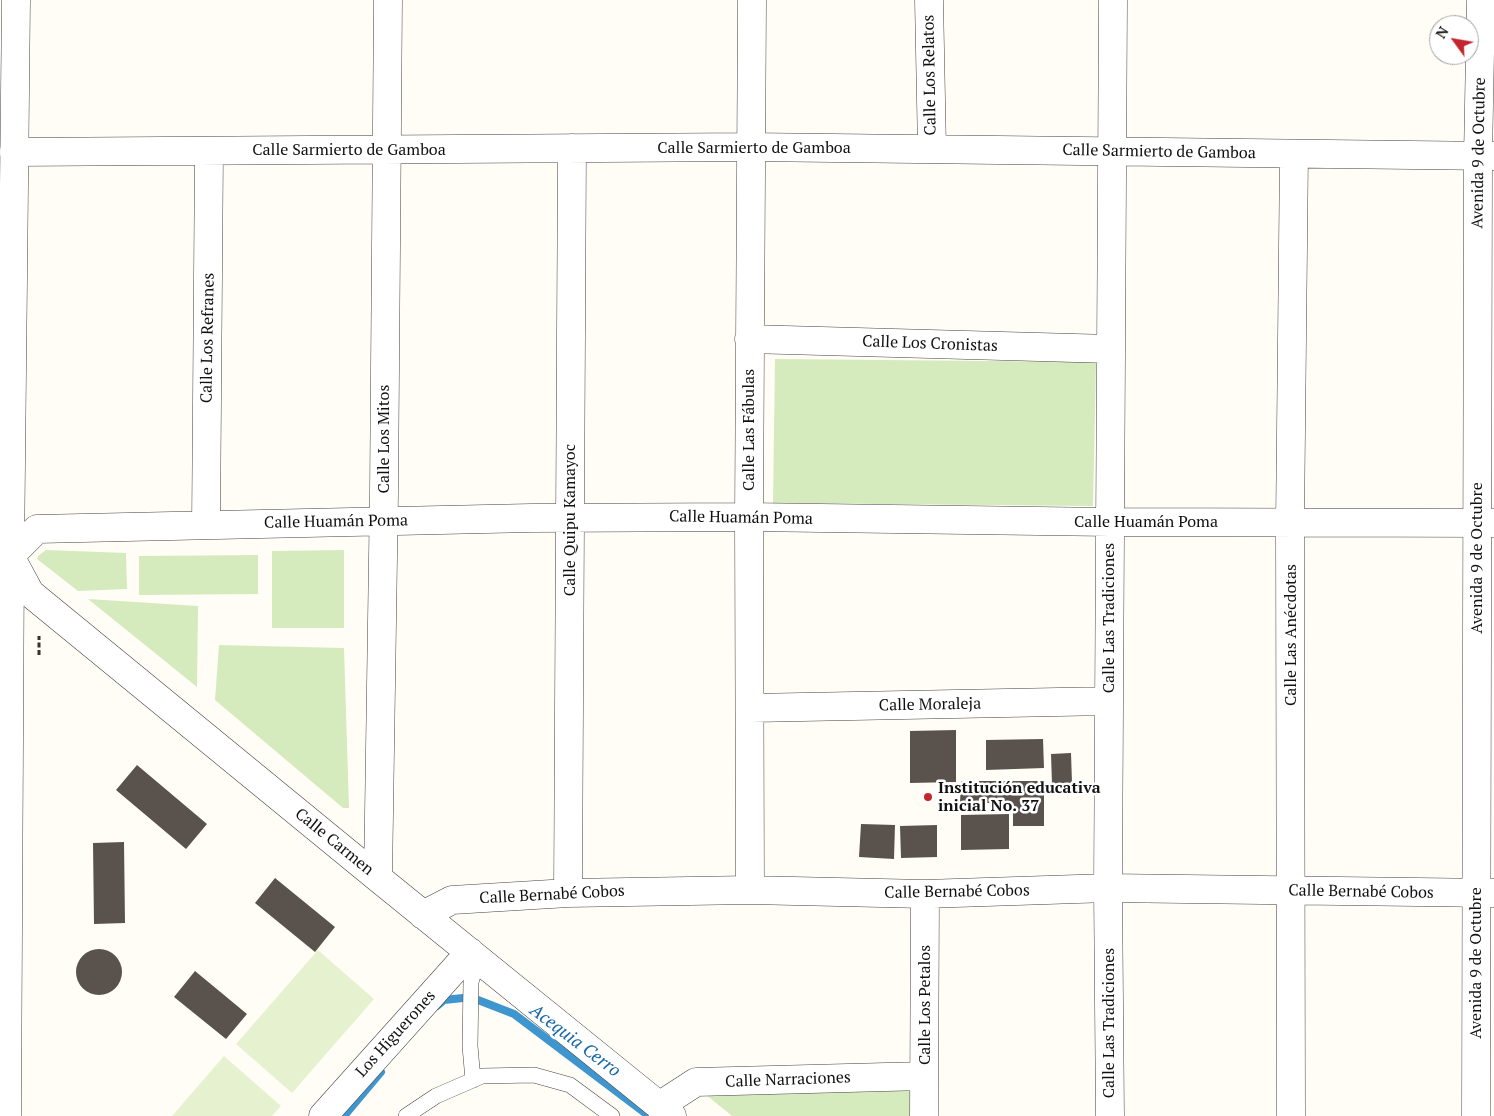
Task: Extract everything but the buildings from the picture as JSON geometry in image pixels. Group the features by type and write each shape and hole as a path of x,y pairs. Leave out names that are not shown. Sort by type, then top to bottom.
{"street":[{"path":"7,1116 5,556 16,0"},
{"name":"Calle Los Mitos","path":"378,878 384,522 388,0"},
{"name":"Calle Las Fábulas","path":"750,890 749,339 752,0"},
{"name":"Calle Los Relatos","path":"929,0 932,149"},
{"name":"Calle Las Tradiciones","path":"1110,1116 1108,888 1113,0"},
{"name":"Avenida 9 de Octubre","path":"1476,1116 1485,893 1486,157 1481,0"},
{"name":"Calle Sarmierto de Gamboa","path":"14,152 750,146 1486,157"},
{"name":"Calle Quipu Kamayoc","path":"568,893 572,148"},
{"name":"Calle Los Refranes","path":"206,525 209,151"},
{"name":"Calle Las Anécdotas","path":"1291,1116 1290,522 1294,154"},
{"name":"Calle Los Cronistas","path":"749,339 1111,349"},
{"name":"Calle Huamán Poma","path":"5,556 37,529 206,525 570,517 1486,523"},
{"name":"Calle Carmen","path":"5,556 30,592 423,915 666,1111"},
{"name":"Calle Moraleja","path":"750,708 1109,701"},
{"name":"Calle Bernabé Cobos","path":"423,915 452,900 568,893 750,890 925,894 1108,888 1485,893"},
{"name":"Calle Los Petalos","path":"924,1116 925,894"},
{"name":"Los Higuerones","path":"323,1116 474,956"},
{"name":"Calle Narraciones","path":"666,1111 696,1082 924,1076"}],"lane":[{"path":"473,1080 470,1046 471,982 474,956"},
{"path":"406,1116 436,1096 482,1076 534,1075 570,1084 612,1116"}],"green space":[{"path":"775,359 1096,362 1093,506 773,503"},
{"path":"46,550 126,553 127,589 78,591 37,559"},
{"path":"344,550 344,628 272,628 272,551"},
{"path":"258,555 258,594 139,595 139,556"},
{"path":"88,599 198,606 197,687"},
{"path":"219,645 344,648 349,808 343,808 215,700"},
{"path":"318,950 374,999 292,1093 236,1044"},
{"path":"224,1056 281,1106 272,1116 172,1116"},
{"path":"914,1086 914,1116 732,1116 705,1094"}],"waterway":[{"path":"437,1006 444,1000 463,998"},
{"name":"Acequia Cerro","path":"478,1000 514,1014 649,1116"},
{"path":"344,1116 381,1072"}],"place":[{"name":"Institución educativa inicial No. 37","path":"928,797"}]}
